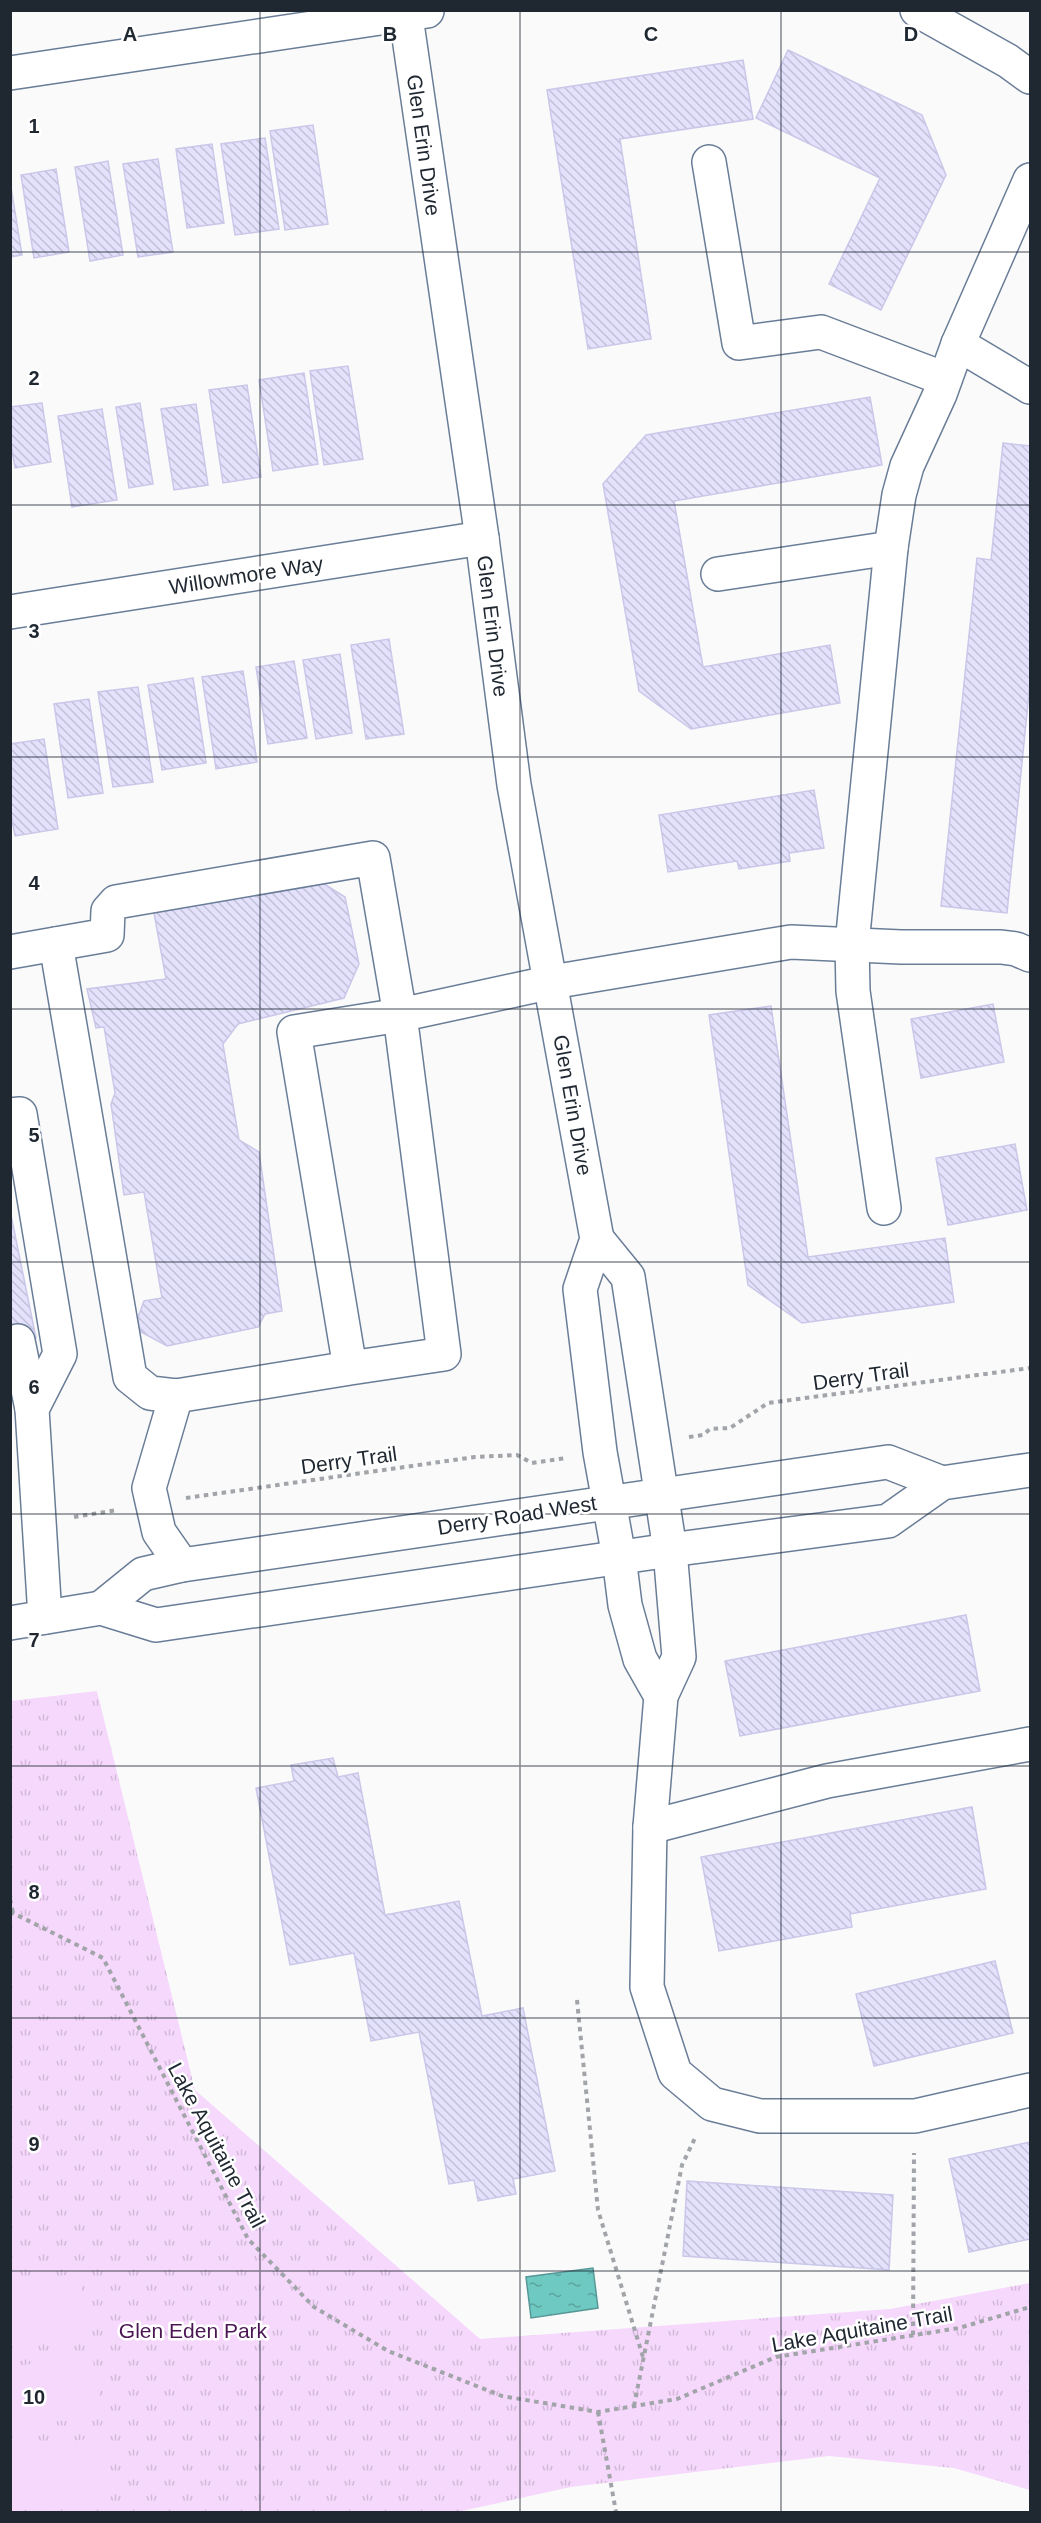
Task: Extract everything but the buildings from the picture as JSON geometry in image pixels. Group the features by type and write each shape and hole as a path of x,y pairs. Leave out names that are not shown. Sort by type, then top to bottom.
{"street":[{"path":"917,10 1008,61 1030,77"},
{"path":"10,73 412,12"},
{"name":"Glen Erin Drive","path":"412,12 514,785 552,982 597,1239 580,1288 600,1452 619,1557 625,1605 640,1659 661,1696"},
{"path":"708,162 739,343 821,332 945,379"},
{"path":"884,1208 853,991 852,944 891,548 902,480 958,344 1030,180"},
{"path":"958,344 1030,387"},
{"name":"Willowmore Way","path":"10,612 482,538"},
{"path":"717,574 891,548"},
{"path":"10,951 107,936 108,911 116,902 373,858 400,1015 444,1354 177,1396 150,1393 130,1377 56,944"},
{"path":"350,1368 294,1032 400,1015 552,982 791,942 901,947 1001,947 1016,949 1030,955"},
{"path":"10,1115 20,1114 60,1354 32,1409"},
{"name":"Glen Erin Drive","path":"597,1239 628,1277 670,1550 679,1657 661,1696"},
{"path":"18,1341 32,1409 45,1617"},
{"path":"177,1396 149,1488 159,1532 182,1565"},
{"name":"Derry Road West","path":"101,1608 143,1574 182,1565 609,1501 888,1461 942,1483"},
{"name":"Derry Road West","path":"10,1623 101,1608 156,1625 619,1557 888,1521 942,1483 1030,1470"},
{"path":"661,1696 650,1827 647,1987 675,2073 712,2104 760,2116 915,2116 1030,2090"},
{"path":"650,1827 827,1781 1030,1744"}],"path":[{"name":"Derry Trail","path":"703,1435 710,1429 730,1428 768,1403 1030,1368"},
{"name":"Derry Trail","path":"180,1498 475,1457 517,1455 532,1464"},
{"path":"72,1518 127,1508"},
{"name":"Lake Aquitaine Trail","path":"10,1899 12,1914 103,1958 248,2239 314,2307 388,2351 501,2396 598,2412 677,2399 776,2357 959,2328 1030,2307"},
{"path":"577,2000 598,2210 643,2356"},
{"path":"634,2406 682,2165 712,2104"},
{"path":"913,2335 915,2116"},
{"path":"598,2412 616,2512"}],"green space":[{"name":"Glen Eden Park","path":"97,1691 195,2090 480,2339 890,2309 1030,2283 1030,2490 954,2468 829,2456 571,2487 457,2512 11,2512 10,1701"},
{"path":"79,2273 89,2333 11,2346 11,2284"},
{"path":"92,2354 102,2414 11,2429 11,2367"},
{"path":"104,2436 114,2496 11,2512 11,2451"}],"water":[{"path":"593,2268 598,2308 531,2318 526,2277"}]}
